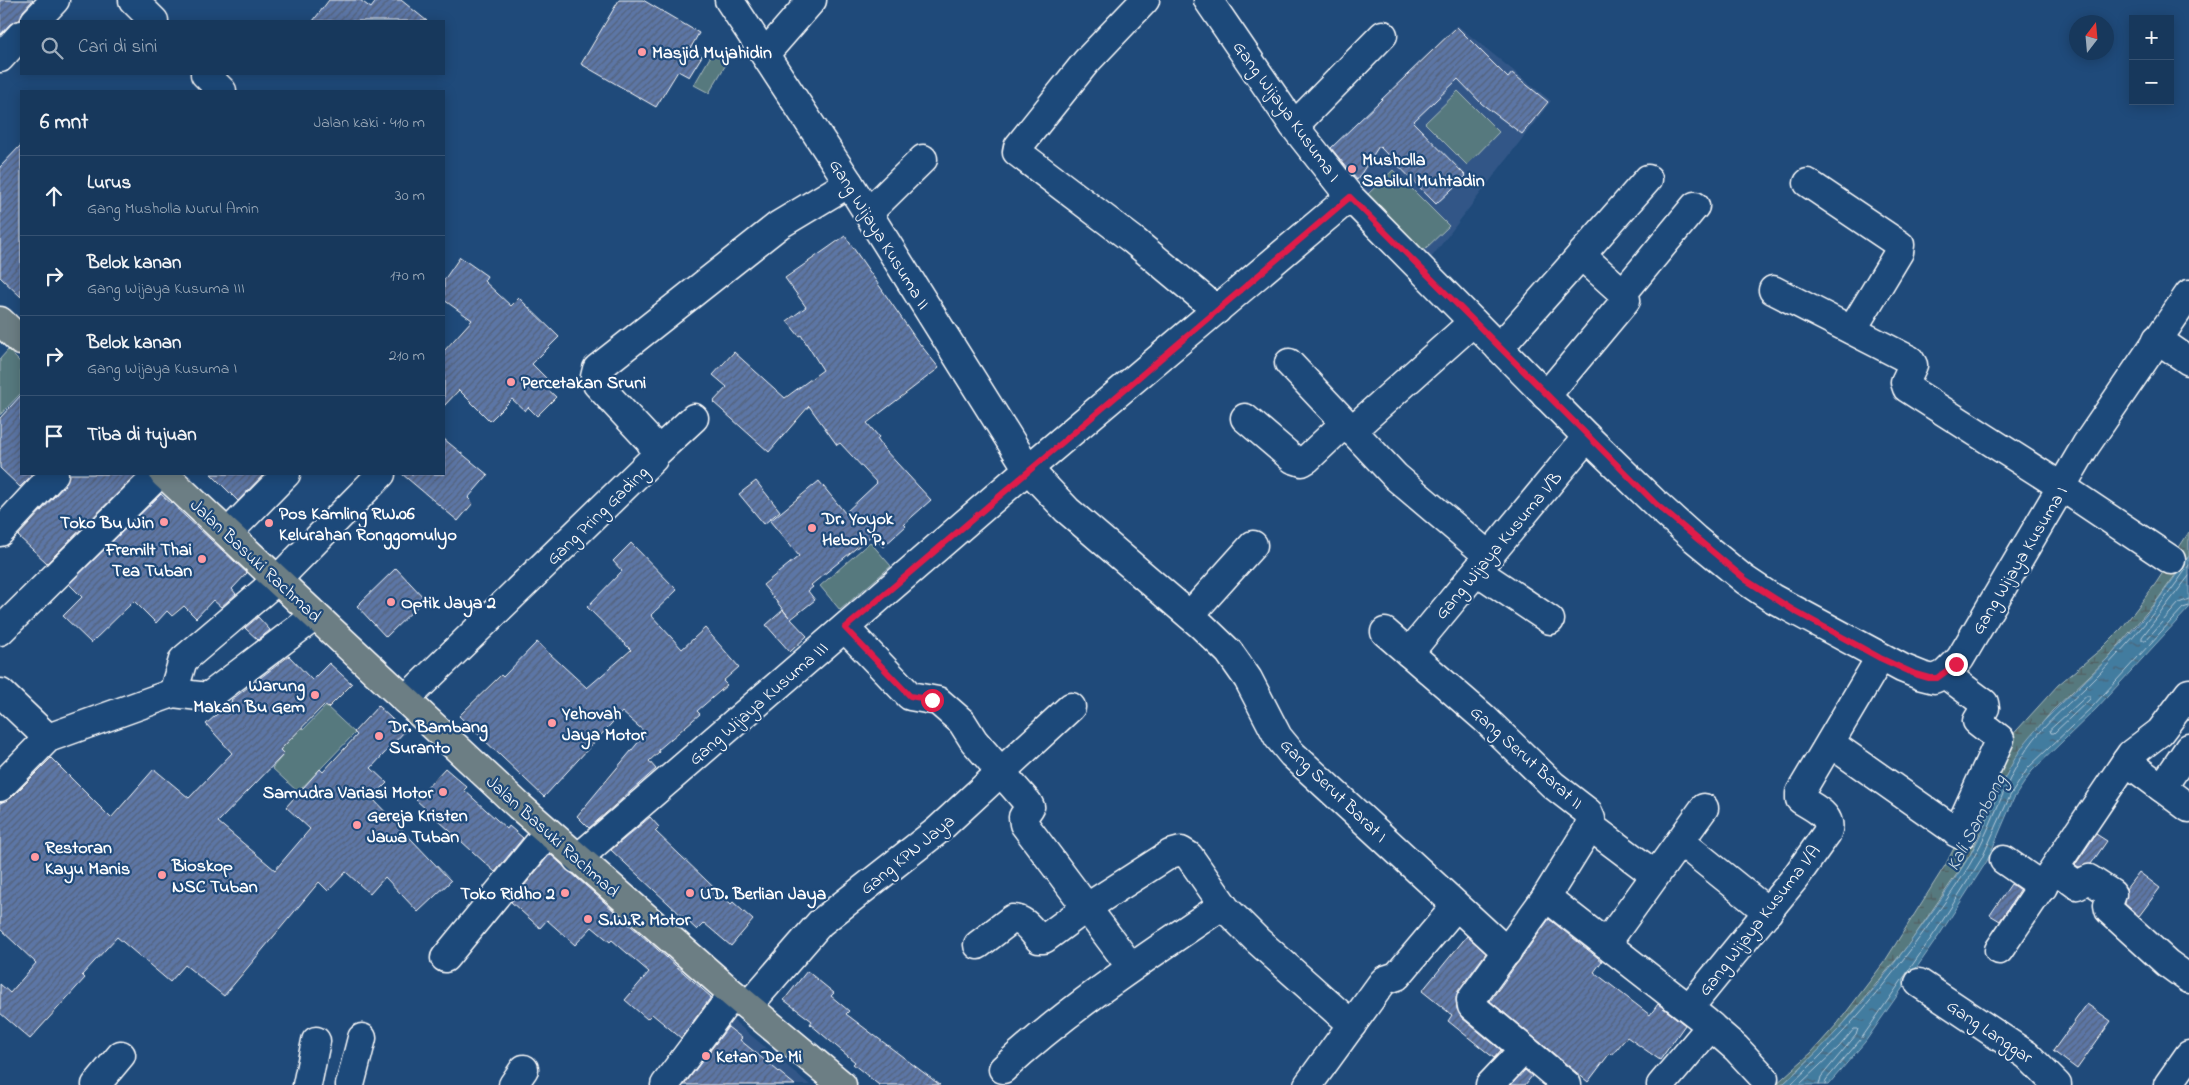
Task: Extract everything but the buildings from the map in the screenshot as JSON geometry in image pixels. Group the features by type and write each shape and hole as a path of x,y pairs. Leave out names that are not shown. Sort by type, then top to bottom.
{"main road":[{"path":"0,321 20,340"},
{"name":"Jalan Basuki Rachmad","path":"165,475 577,859 842,1085"}],"street":[{"path":"36,20 55,0"},
{"path":"134,0 153,20"},
{"name":"Gang Wijaya Kusuma II","path":"729,0 868,213 1028,470"},
{"path":"765,54 812,0"},
{"path":"1146,0 1074,76 1018,147 1017,152 1133,240 1217,310"},
{"name":"Gang Wijaya Kusuma I","path":"1208,0 1294,126 1350,197 1546,396 1656,504 1746,580 1793,610 1880,658 1929,678 1937,678 1945,674 1960,659 2086,445 2189,294"},
{"path":"1294,126 1382,35"},
{"path":"0,58 20,36"},
{"path":"206,75 221,90"},
{"path":"868,213 924,159"},
{"path":"1499,348 1648,179"},
{"name":"Gang Pring Gading","path":"405,700 648,466 654,456 654,449 650,440 597,384 595,375 597,370 779,225 848,183"},
{"path":"1808,183 1900,245 1899,252 1852,330"},
{"name":"Gang Wijaya Kusuma III","path":"577,859 1028,470 1350,197"},
{"path":"1623,293 1695,206"},
{"path":"1546,396 1626,300 1623,293 1581,255"},
{"path":"1773,290 1912,363 1905,382 1910,391 2062,487 2171,560"},
{"path":"1245,418 1294,459 1302,462 1348,427 1473,322"},
{"path":"2157,339 2189,361"},
{"path":"1289,362 1348,427 1483,564 1550,620"},
{"path":"654,456 694,418"},
{"name":"Gang Wijaya Kusuma I/B","path":"1409,653 1587,437"},
{"name":"Gang Serut Barat I","path":"1028,470 1067,510 1219,642 1236,661 1278,737 1292,754 1507,952"},
{"path":"0,532 53,475"},
{"path":"0,631 158,475"},
{"path":"228,533 285,475"},
{"path":"172,693 183,660 277,580 380,475"},
{"path":"1190,615 1254,544"},
{"path":"0,787 48,738 172,693 208,697 316,616"},
{"path":"845,628 910,696 935,700 964,725 974,741 1029,806 1029,810 1022,818 1024,824 1131,968"},
{"name":"Gang Serut Barat II","path":"1385,632 1484,718 1553,785 1588,812 1591,819 1590,826 1546,897 1471,1002 1474,1008 1524,1049"},
{"name":"Gang Wijaya Kusuma I/A","path":"1689,1008 1810,858 1828,829 1828,819 1799,796 1880,658"},
{"path":"1830,743 1959,834 2000,740 1977,721 1985,708 1984,703 1945,674"},
{"path":"1999,950 2126,761 2138,748 2160,732 2189,693"},
{"path":"5,706 48,738"},
{"name":"Gang KPN Jaya","path":"665,1085 741,1000 820,923 938,831 1071,706"},
{"path":"2162,788 2189,748"},
{"path":"2126,761 2189,808"},
{"path":"1606,944 1704,808"},
{"path":"1590,826 1655,875"},
{"path":"445,958 548,832"},
{"path":"1680,841 1768,912"},
{"path":"978,945 1012,919 1021,920 1039,939 1044,939 1086,908 1178,851 1189,856 1223,905 1258,941 1352,1025"},
{"path":"2004,860 2049,878 2077,885 2090,879 2112,894 2108,905 2109,910 2167,963 2189,979"},
{"path":"1546,897 1711,1026 1736,1048 1764,1078"},
{"path":"1002,1069 1036,1038 1131,968 1223,905"},
{"path":"1308,1085 1378,989 1386,980 1398,976 1456,906"},
{"name":"Gang Langgar","path":"1918,983 2027,1055 2057,1085"},
{"path":"1661,1085 1711,1026"},
{"path":"350,1085 362,1038"},
{"path":"307,1085 316,1041"},
{"path":"1490,1085 1524,1049 1567,1085"},
{"path":"96,1085 121,1055"},
{"path":"2168,1085 2189,1055"}],"shaded area":[{"path":"1457,25 1551,101 1428,262 1324,154"},
{"path":"728,1016 810,1085 676,1085"}],"green space":[{"path":"713,52 728,61 709,93 694,85"},
{"path":"1458,91 1499,132 1467,165 1425,123"},
{"path":"1393,170 1449,226 1423,251 1368,194"},
{"path":"8,350 20,362 20,394 0,415 0,359"},
{"path":"2189,532 2189,556 2158,599 2107,659 2052,711 2024,745 2004,779 1970,855 1909,944 1831,1039 1784,1083 1775,1085 1811,1053 1838,1023 1885,961 1946,864 2008,740 2058,685 2101,649 2122,628 2156,583"},
{"path":"870,542 891,566 840,610 820,586"},
{"path":"326,706 355,733 298,792 272,768 283,755 260,733 283,710 304,729"}],"water":[{"path":"2189,556 2189,608 2096,709 2032,771 2014,798 1987,861 1940,934 1865,1042 1828,1085 1782,1085 1821,1048 1858,1008 1908,945 1954,881 1970,855 2002,784 2025,743 2044,721 2097,670 2129,635 2160,597"}],"place":[{"name":"Masjid Mujahidin","path":"642,52"},
{"name":"Musholla Sabilul Muhtadin","path":"1352,169"},
{"name":"Percetakan Sruni","path":"511,382"},
{"name":"Toko Bu Win","path":"164,522"},
{"name":"Pos Kamling RW.06 Kelurahan Ronggomulyo","path":"269,523"},
{"name":"Dr. Yoyok Heboh P.","path":"812,528"},
{"name":"Fremilt Thai Tea Tuban","path":"202,559"},
{"name":"Optik Jaya 2","path":"391,602"},
{"name":"Warung Makan Bu Gem","path":"315,695"},
{"name":"Yehovah Jaya Motor","path":"552,723"},
{"name":"Dr. Bambang Suranto","path":"379,736"},
{"name":"Samudra Variasi Motor","path":"443,792"},
{"name":"Gereja Kristen Jawa Tuban","path":"357,825"},
{"name":"Restoran Kayu Manis","path":"35,857"},
{"name":"Bioskop NSC Tuban","path":"162,875"},
{"name":"Toko Ridho 2","path":"565,893"},
{"name":"UD. Berlian Jaya","path":"690,893"},
{"name":"S.W.R. Motor","path":"588,919"},
{"name":"Ketan De Mi","path":"706,1056"}],"route":[{"path":"932,700 910,696 845,628 1350,197 1587,437 1656,504 1746,580 1793,610 1880,658 1915,674 1932,679 1937,678 1945,674 1956,664"}],"water label":[{"name":"Kali Sambong","path":"1975,822"}]}
